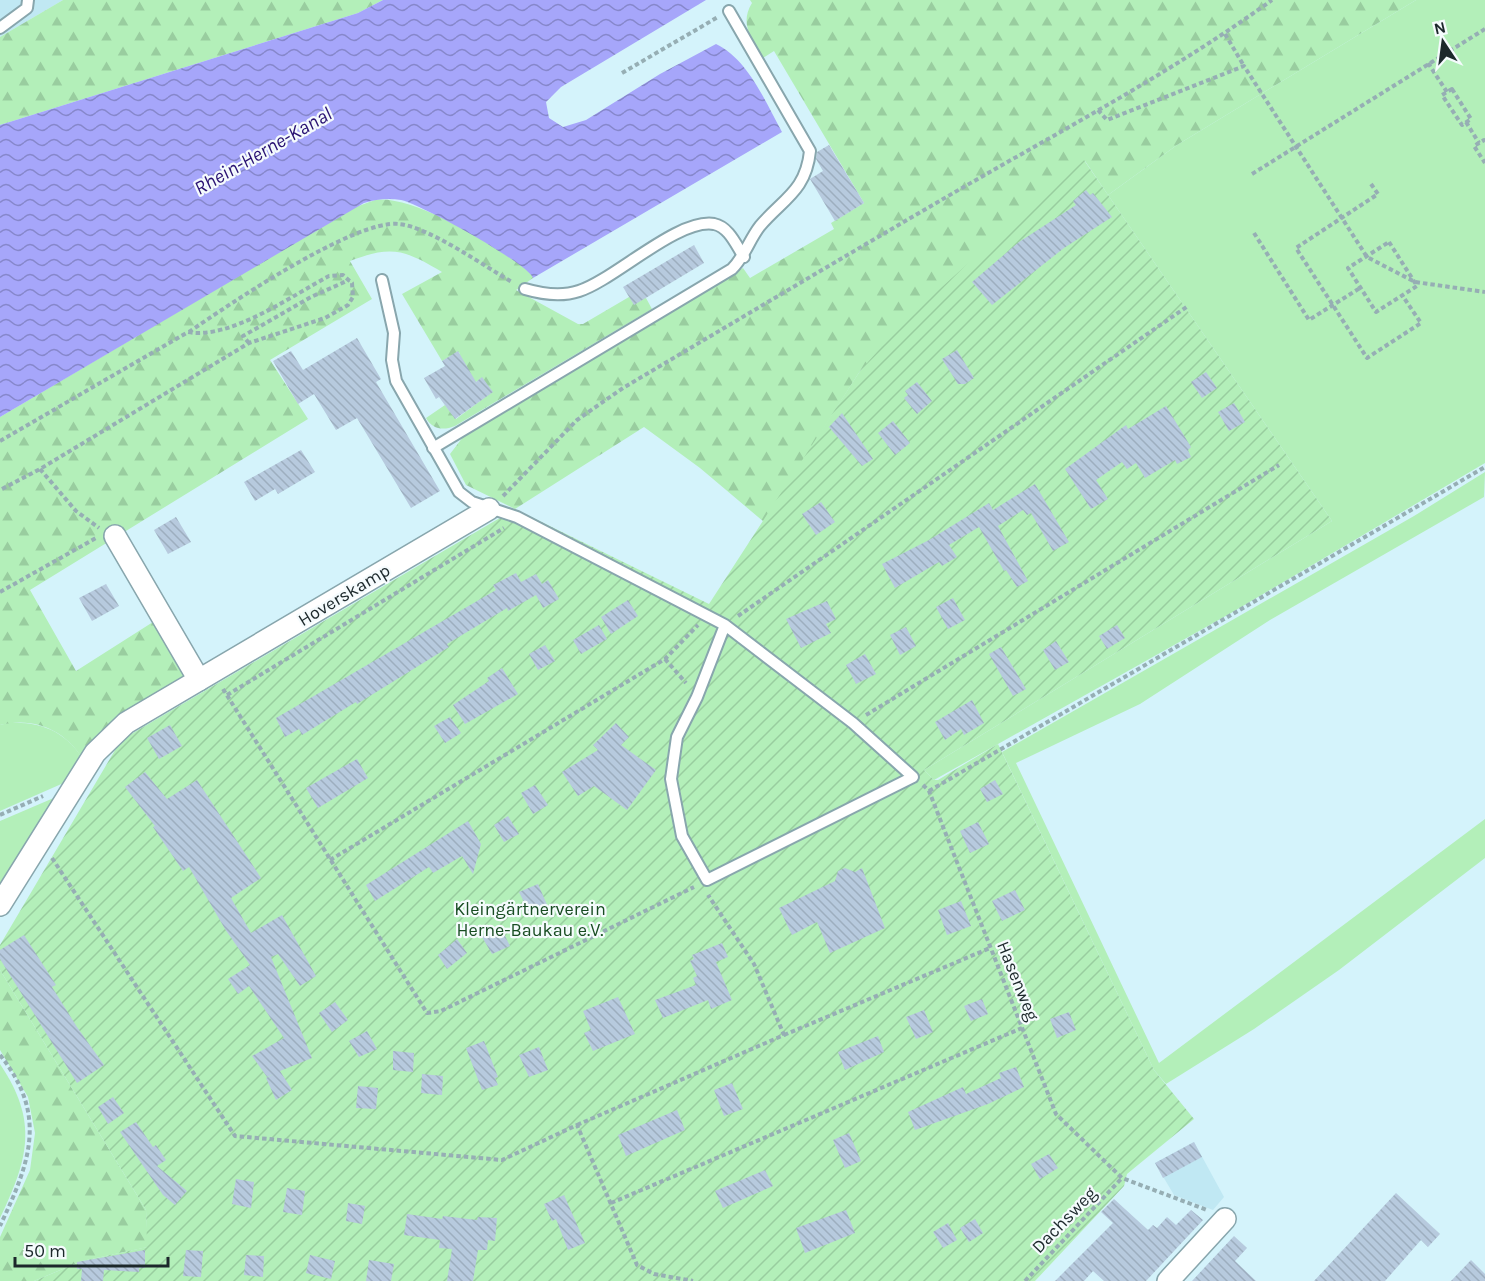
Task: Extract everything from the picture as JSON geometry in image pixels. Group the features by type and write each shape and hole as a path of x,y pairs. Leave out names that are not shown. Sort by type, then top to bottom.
{"street":[{"name":"Hoverskamp","path":"0,905 108,738 126,723 489,509"},
{"path":"115,536 199,680"},
{"path":"1168,1281 1225,1220"}],"lane":[{"path":"0,28 27,8 28,0"},
{"path":"433,448 732,269 744,257 759,227 799,187 808,168 810,152 729,11"},
{"path":"525,290 546,295 579,291 692,226 714,224 729,232 744,257"},
{"path":"382,280 394,333 392,360 396,381 459,492 472,502 517,517 726,625 853,723 913,777 707,880 682,836 671,779 677,737 697,697 726,625"}],"path":[{"path":"489,509 576,420 623,388 930,206 1098,110 1225,34 1272,0"},
{"path":"622,73 729,11"},
{"path":"1252,174 1485,29"},
{"path":"1225,34 1367,257 1415,282 1485,292"},
{"path":"1428,63 1447,92"},
{"path":"1098,110 1107,120 1244,66"},
{"path":"1452,89 1471,119 1466,122 1462,125 1442,95 1452,89"},
{"path":"1466,122 1479,143"},
{"path":"1485,142 1484,140 1474,146 1485,163"},
{"path":"1371,184 1378,194 1296,248 1367,358 1421,323 1402,295"},
{"path":"0,441 188,332 252,290 352,233 386,224 405,225 426,233 525,290"},
{"path":"1254,233 1309,320 1360,288"},
{"path":"1389,243 1417,286 1376,312 1348,268 1367,257 1389,243"},
{"path":"0,490 40,469 249,343 339,311 352,297 354,290 349,280 338,274 329,276 247,320 198,334 188,332"},
{"path":"249,343 243,336 311,297 349,280"},
{"path":"726,625 1188,306"},
{"path":"853,723 1279,465"},
{"path":"929,790 1485,467"},
{"path":"0,592 105,532 76,511 40,469"},
{"path":"517,517 503,529 226,693 427,1013 441,1011 707,880 708,894 754,964 784,1035"},
{"path":"330,860 665,659 708,615"},
{"path":"665,659 697,697"},
{"name":"Hasenweg","path":"913,777 929,790 1056,1114 1122,1179"},
{"path":"0,815 48,793 70,794"},
{"path":"38,849 54,859 235,1136 502,1160 784,1035 990,948"},
{"path":"611,1203 1022,1028"},
{"path":"0,1055 25,1102 30,1140 22,1179 0,1226"},
{"path":"577,1125 637,1265 654,1274 693,1281"},
{"path":"1122,1179 1225,1220"},
{"name":"Dachsweg","path":"1025,1281 1122,1179"}],"shaded area":[{"path":"0,0 63,0 0,37"},
{"path":"1194,1142 1224,1197 1213,1210 1174,1195 1155,1163"}],"green space":[{"path":"63,0 383,0 358,13 0,125 0,37"},
{"path":"750,0 1416,0 1177,145 1108,195 1085,161 860,371 764,522 700,468 644,427 515,509 466,485 450,454 463,437 743,268 750,278 834,229 831,223 864,203 774,51 763,58 755,44 747,25 748,11 752,3"},
{"path":"1416,0 1485,0 1485,463 1231,613 934,780 924,770 1332,521 1108,195 1177,145"},
{"name":"Kleingärtnerverein Herne-Baukau e.V.","path":"1084,160 1332,521 924,770 934,780 938,780 998,744 1154,1070 1194,1119 1127,1174 1124,1186 1035,1281 34,1281 82,1261 147,1247 146,1210 0,970 0,945 121,740 515,509 709,604 860,371 906,319"},
{"path":"375,200 392,200 412,205 479,238 532,274 533,278 516,290 578,324 583,324 629,297 646,298 652,309 455,426 438,428 431,425 426,418 445,405 456,419 492,392 482,378 470,386 459,352 442,361 402,294 442,272 418,259 398,252 377,253 350,261 372,299 270,360 308,419 30,590 76,671 153,622 186,675 85,763 69,742 49,729 26,723 0,725 0,417 353,208"},
{"path":"1485,472 1484,497 1270,620 1140,704 1016,763 1159,1063 1485,819 1485,858 1339,970 1254,1029 1166,1084 1154,1070 1002,752 1414,516"},
{"path":"32,724 62,736 78,752 85,763 75,778 0,811 0,725"},
{"path":"56,797 0,896 0,821"},
{"path":"0,970 146,1210 148,1247 82,1261 34,1281 0,1281 0,1237 30,1170 35,1133 28,1097 0,1050"},
{"path":"0,1064 20,1104 25,1123 25,1141 23,1159 0,1218"}],"water":[{"name":"Rhein-Herne-Kanal","path":"383,0 706,0 561,87 546,102 549,118 563,127 586,120 660,74 716,44 738,60 747,71 763,95 782,132 533,278 513,260 494,248 450,222 412,204 392,199 364,203 0,417 0,125 358,13"}],"building":[{"path":"829,145 864,203 835,221 810,179 823,171 816,159 817,152"},
{"path":"1086,190 1090,195 1093,193 1112,217 1064,248 992,305 972,282 1019,242 1076,205 1073,201"},
{"path":"694,245 704,263 634,305 623,287"},
{"path":"357,338 381,379 376,382 440,491 411,508 357,418 336,430 314,394 298,404 273,361 291,351 303,370"},
{"path":"957,350 974,378 965,384 958,384 942,359"},
{"path":"458,351 476,382 482,377 493,392 455,419 439,397 436,399 424,378 445,366 442,361"},
{"path":"1206,372 1217,388 1202,398 1191,382"},
{"path":"917,382 932,401 917,414 904,398 908,395 905,391"},
{"path":"1234,403 1245,422 1229,431 1218,412"},
{"path":"1166,406 1191,447 1188,450 1191,457 1177,464 1175,460 1145,478 1136,463 1127,469 1122,462 1096,480 1108,499 1091,509 1065,469 1126,425 1128,429"},
{"path":"842,413 873,459 862,466 829,427"},
{"path":"893,421 910,443 895,455 878,433"},
{"path":"301,450 315,472 278,494 275,489 255,501 244,482"},
{"path":"1035,484 1069,542 1053,551 1031,513 1027,515 1023,510 998,526 1028,581 1017,587 1006,570 1004,571 979,527 949,545 957,557 942,566 939,562 895,588 882,564 929,540 989,503 993,510"},
{"path":"821,502 835,522 816,535 802,514"},
{"path":"176,517 191,542 168,554 154,530"},
{"path":"516,573 521,582 536,574 542,584 548,580 559,599 543,608 536,595 508,611 507,608 447,644 449,647 357,704 356,702 302,735 299,729 285,737 276,718 496,590 493,585"},
{"path":"106,584 119,606 92,621 79,598"},
{"path":"953,598 965,620 948,629 936,607"},
{"path":"628,600 638,616 611,634 601,617"},
{"path":"827,601 836,619 826,624 831,633 801,648 786,619"},
{"path":"599,625 607,639 581,654 573,640"},
{"path":"1117,625 1125,638 1107,649 1099,636"},
{"path":"906,627 916,646 900,655 890,635"},
{"path":"1056,641 1069,662 1055,670 1043,650"},
{"path":"545,645 555,661 538,670 529,654"},
{"path":"1001,647 1026,689 1013,696 989,654"},
{"path":"865,654 876,674 856,684 846,665"},
{"path":"502,668 518,694 465,724 453,705 489,681 487,678"},
{"path":"972,700 984,723 964,735 961,729 945,740 935,722"},
{"path":"450,717 461,733 445,743 434,726"},
{"path":"616,723 629,737 621,745 656,770 627,810 594,786 578,796 562,772 598,750 593,745"},
{"path":"170,725 182,746 159,759 147,738"},
{"path":"357,759 368,778 318,808 306,788"},
{"path":"145,772 167,799 197,780 261,878 231,898 251,933 282,915 316,976 300,986 278,954 271,957 312,1058 280,1071 292,1090 276,1100 266,1078 274,1074 267,1077 252,1056 284,1038 249,986 238,994 228,979 250,965 225,929 189,867 183,871 153,827 155,826 125,787"},
{"path":"995,780 1003,794 987,802 980,789"},
{"path":"535,785 548,805 533,814 521,793"},
{"path":"508,816 519,834 504,842 494,825"},
{"path":"468,821 481,844 473,874 462,856 433,873 429,867 375,901 366,885"},
{"path":"978,822 989,844 970,853 960,831"},
{"path":"845,868 855,872 862,868 885,928 830,953 817,922 792,935 779,908 835,881 838,871"},
{"path":"538,884 548,907 530,914 519,892"},
{"path":"1015,890 1025,910 1002,921 992,901"},
{"path":"961,901 971,926 947,935 938,910"},
{"path":"500,926 510,946 492,954 482,937"},
{"path":"24,935 56,985 52,987 104,1065 77,1083 0,959 0,950"},
{"path":"457,939 467,953 447,969 438,955"},
{"path":"722,943 728,957 716,962 732,1000 711,1009 708,1000 663,1018 655,1000 696,985 693,978 697,976 690,961 694,959 692,955"},
{"path":"618,997 635,1034 593,1051 584,1033 591,1030 583,1011"},
{"path":"982,999 988,1014 971,1021 964,1006"},
{"path":"335,1002 348,1020 332,1032 319,1013"},
{"path":"924,1010 933,1032 916,1039 906,1017"},
{"path":"1069,1012 1076,1030 1057,1038 1050,1019"},
{"path":"367,1031 377,1049 359,1057 349,1041"},
{"path":"878,1036 884,1052 845,1070 838,1052"},
{"path":"484,1041 498,1077 495,1078 498,1085 482,1090 466,1048"},
{"path":"539,1047 548,1070 529,1077 519,1055"},
{"path":"393,1051 414,1053 413,1072 393,1070"},
{"path":"1016,1067 1024,1087 988,1104 915,1130 908,1112 963,1087 966,1094 1001,1078 999,1073"},
{"path":"422,1074 443,1076 442,1095 421,1093"},
{"path":"732,1083 743,1109 724,1116 714,1090"},
{"path":"358,1086 378,1088 376,1109 356,1108"},
{"path":"113,1097 124,1113 108,1124 98,1107"},
{"path":"677,1110 685,1130 626,1156 618,1135"},
{"path":"136,1122 153,1147 156,1145 166,1160 157,1166 187,1191 175,1205 163,1195 120,1132"},
{"path":"849,1133 861,1161 845,1168 833,1140"},
{"path":"1194,1142 1202,1157 1163,1178 1155,1163"},
{"path":"1049,1154 1058,1168 1040,1179 1031,1164"},
{"path":"765,1170 773,1186 723,1208 715,1191"},
{"path":"236,1179 254,1182 251,1208 232,1204"},
{"path":"287,1188 305,1191 302,1215 283,1212"},
{"path":"1396,1193 1440,1234 1428,1247 1421,1240 1385,1281 1314,1281"},
{"path":"564,1195 585,1243 568,1250 556,1219 552,1221 544,1204"},
{"path":"1114,1199 1148,1230 1153,1225 1157,1228 1167,1217 1176,1225 1191,1210 1203,1220 1146,1281 1104,1281 1093,1271 1084,1281 1055,1281 1113,1223 1101,1212"},
{"path":"348,1203 365,1206 362,1224 346,1221"},
{"path":"846,1210 855,1233 805,1253 796,1228"},
{"path":"407,1214 442,1219 443,1216 477,1220 478,1217 497,1218 495,1241 488,1240 487,1250 478,1250 473,1281 447,1281 452,1249 439,1248 440,1240 404,1235"},
{"path":"975,1219 983,1233 969,1242 960,1228"},
{"path":"948,1223 957,1240 943,1248 933,1232"},
{"path":"1234,1236 1247,1248 1235,1261 1256,1281 1192,1281"},
{"path":"145,1250 145,1268 139,1268 139,1272 104,1270 103,1281 81,1281 82,1269 77,1269 77,1262"},
{"path":"186,1250 203,1251 201,1277 183,1276"},
{"path":"246,1255 264,1256 263,1277 244,1275"},
{"path":"310,1255 335,1261 331,1279 306,1273"},
{"path":"369,1260 394,1264 391,1281 366,1281"},
{"path":"1471,1260 1485,1274 1485,1281 1451,1281"}]}
